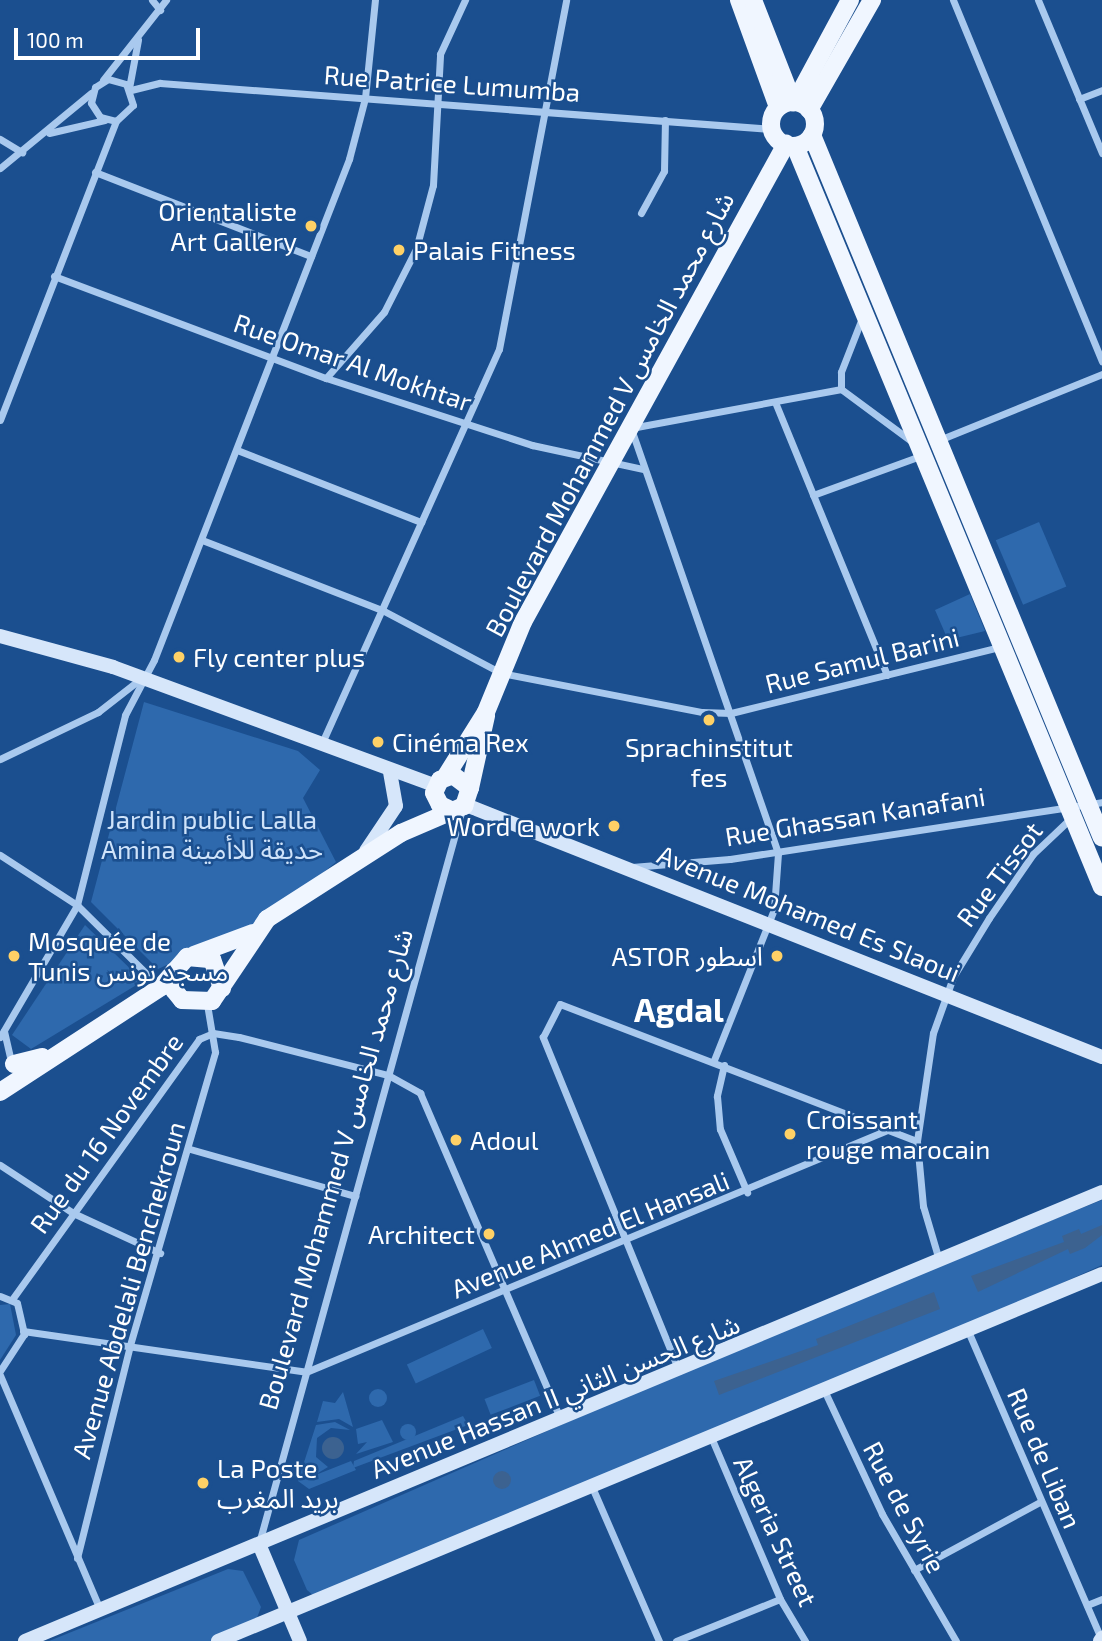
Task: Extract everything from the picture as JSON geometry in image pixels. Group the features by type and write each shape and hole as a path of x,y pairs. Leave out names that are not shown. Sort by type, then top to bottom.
{"main road":[{"path":"738,0 812,135 938,440 1095,804 1102,838"},
{"path":"753,0 794,105"},
{"path":"794,105 850,0"},
{"path":"872,0 794,105 772,129 791,145 865,310 1102,887"},
{"path":"791,145 812,135"},
{"name":"Boulevard Mohammed V شارع محمد الخامس","path":"464,801 486,712 501,673 631,428 791,145"},
{"path":"0,636 142,678 390,773 439,785 461,777 464,801"},
{"name":"Boulevard Mohammed V شارع محمد الخامس","path":"413,826 486,712"},
{"path":"356,862 392,818 390,773"},
{"path":"439,785 440,805 464,801"},
{"path":"6,1088 52,1054 167,989 174,971 193,955 253,933 413,826 464,801"},
{"name":"Avenue Mohamed Es Slaoui","path":"464,801 1102,1056"},
{"path":"167,989 188,1003 207,1004 222,988 253,933"},
{"path":"193,955 217,964 222,988"},
{"path":"6,1088 8,1062 52,1054"},
{"name":"Avenue Hassan II شارع الحسن الثاني","path":"25,1641 679,1371 1102,1192"},
{"path":"218,1641 1102,1274"},
{"path":"259,1544 300,1641"}],"street":[{"path":"152,0 160,10"},
{"path":"0,168 48,133 93,92 139,38 166,0"},
{"path":"8,1062 1,1032 77,905 125,715 202,540 311,256 365,98 375,0"},
{"path":"326,378 384,312 416,249 433,185 433,101 444,39 465,0"},
{"path":"321,746 384,611 499,349 566,0"},
{"path":"953,0 1102,362"},
{"path":"1038,0 1102,153"},
{"path":"0,420 54,275 116,121 131,110 130,89 139,38"},
{"path":"103,81 117,80 130,89"},
{"name":"Rue Patrice Lumumba","path":"130,89 160,83 433,101 772,129"},
{"path":"1079,99 1102,90"},
{"path":"93,92 93,108 105,120"},
{"path":"48,133 105,120 116,121"},
{"path":"641,212 664,170 665,120"},
{"path":"0,139 22,152"},
{"path":"95,172 311,256"},
{"name":"Rue Omar Al Mokhtar","path":"54,275 326,378 467,424 643,469"},
{"path":"841,389 841,372 865,310"},
{"path":"938,440 1102,373"},
{"path":"714,1060 768,923 778,853 631,428 841,389 922,451"},
{"path":"775,402 887,675"},
{"path":"237,450 421,522"},
{"path":"813,495 922,451"},
{"path":"202,540 384,611 501,673 731,713"},
{"name":"Rue Samul Barini","path":"731,713 1003,646"},
{"path":"0,759 98,712 142,678"},
{"name":"Boulevard Mohammed V شارع محمد الخامس","path":"259,1544 464,801"},
{"name":"Rue Ghassan Kanafani","path":"628,867 778,853 1070,811 1095,804"},
{"name":"Rue Tissot","path":"939,1262 923,1206 917,1141 925,1066 945,995 1017,875 1070,811"},
{"path":"0,871 3,858 77,905 167,989"},
{"name":"Avenue Abdelali Benchekroun","path":"77,1558 130,1345 160,1253 215,1052 207,1004"},
{"path":"679,1371 543,1037 561,1004 714,1060 917,1141"},
{"path":"213,1033 388,1075 423,1097 509,1290 561,1420"},
{"name":"Rue du 16 Novembre","path":"13,1298 193,1046 213,1033"},
{"path":"724,1065 717,1096 720,1129 747,1192"},
{"name":"Avenue Ahmed El Hansali","path":"306,1372 626,1243 887,1130"},
{"path":"190,1149 355,1196"},
{"path":"0,1166 73,1213 160,1253"},
{"path":"0,1296 13,1298 23,1331 0,1373 100,1609"},
{"path":"23,1331 306,1372"},
{"name":"Rue de Liban","path":"968,1331 1101,1640"},
{"name":"Rue de Syrie","path":"824,1390 914,1570 957,1641"},
{"name":"Algeria Street","path":"711,1437 780,1599 805,1641"},
{"path":"592,1487 659,1641"},
{"path":"914,1570 1040,1502"},
{"path":"676,1641 780,1599"},
{"path":"1087,1605 1102,1599"}],"green space":[{"path":"1039,522 1066,586 1023,605 996,540"},
{"path":"970,594 985,631 948,640 935,610"},
{"name":"Jardin public Lalla Amina حديقة للاأمينة","path":"144,702 298,751 320,770 303,798 336,862 267,919 158,969 91,902"},
{"path":"85,925 143,981 31,1049 12,1035"},
{"path":"1102,1200 1102,1265 802,1400 314,1596 307,1590 294,1560 299,1540 771,1333"},
{"path":"10,1304 16,1335 0,1360 0,1305"},
{"path":"483,1329 492,1348 416,1384 407,1364"},
{"path":"534,1380 540,1396 491,1415 485,1399"},
{"path":"374,1389 382,1389 387,1398 385,1405 374,1407 369,1402 369,1394"},
{"path":"343,1392 353,1427 339,1419 317,1422 323,1401 335,1403"},
{"path":"463,1416 468,1425 353,1468 354,1461"},
{"path":"382,1420 393,1442 356,1454 367,1442 358,1444 356,1429"},
{"path":"335,1422 350,1430 331,1428 317,1438 316,1457 328,1467 313,1476 351,1461 356,1470 309,1489 298,1481 316,1425"},
{"path":"405,1424 411,1424 416,1432 414,1438 405,1440 400,1435 400,1429"},
{"path":"228,1569 243,1571 261,1607 257,1618 211,1641 49,1641"}],"shaded area":[{"path":"1102,1225 1102,1235 1085,1248 1070,1254 1068,1249 978,1292 971,1276 1064,1242 1062,1236 1079,1229 1081,1234"},
{"path":"934,1292 940,1309 719,1395 714,1381 818,1345 816,1339"},
{"path":"333,1437 341,1440 344,1448 341,1456 333,1459 325,1456 322,1448 325,1440"},
{"path":"502,1471 508,1474 511,1480 508,1486 502,1489 496,1486 493,1480 496,1474"}],"place":[{"name":"Orientaliste Art Gallery","path":"311,226"},
{"name":"Palais Fitness","path":"399,250"},
{"name":"Fly center plus","path":"179,657"},
{"name":"Sprachinstitut fes","path":"709,720"},
{"name":"Cinéma Rex","path":"378,742"},
{"name":"Word @ work","path":"614,826"},
{"name":"Mosquée de Tunis مسجد تونس","path":"14,956"},
{"name":"ASTOR اسطور","path":"777,956"},
{"name":"Croissant rouge marocain","path":"790,1134"},
{"name":"Adoul","path":"456,1140"},
{"name":"Architect","path":"489,1234"},
{"name":"La Poste بريد المغرب","path":"203,1483"}],"district":[{"name":"Agdal","path":"679,1010"}]}
